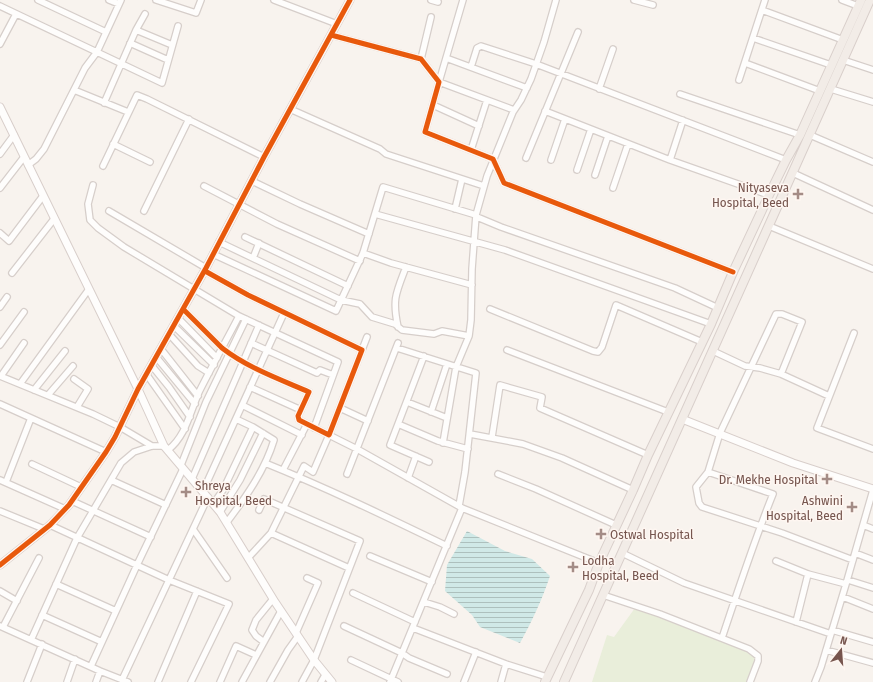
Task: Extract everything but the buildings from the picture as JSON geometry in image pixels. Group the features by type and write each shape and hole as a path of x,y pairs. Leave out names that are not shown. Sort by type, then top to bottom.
{"main road":[{"path":"564,682 870,0"},
{"path":"546,680 589,590 599,562 648,455 711,324 733,272 769,195 800,135 860,3"}],"street":[{"path":"38,0 106,32"},
{"path":"28,165 36,159 44,149 85,68 96,52 106,32 120,2 109,0"},
{"path":"156,0 196,13 201,0"},
{"path":"274,0 337,24"},
{"path":"0,565 47,527 65,509 106,452 138,389 214,254 264,157 350,0"},
{"path":"432,0 438,2"},
{"path":"462,0 425,132 493,159 504,183 733,272"},
{"path":"443,443 456,367 469,336 474,241 477,216 484,186 493,159 514,110 527,88 556,0"},
{"path":"634,0 653,5"},
{"path":"739,80 765,0"},
{"path":"842,0 860,3"},
{"path":"0,6 162,83 178,26"},
{"path":"762,10 843,40"},
{"path":"0,44 16,14"},
{"path":"104,102 136,30 146,14"},
{"path":"421,59 431,17"},
{"path":"136,30 172,45"},
{"path":"526,158 578,32"},
{"path":"331,36 421,59 439,82 514,110"},
{"path":"753,38 831,66"},
{"path":"130,43 168,60"},
{"path":"472,67 477,48 482,46 536,64 786,160"},
{"path":"599,89 613,49"},
{"path":"446,58 527,88"},
{"path":"843,60 873,70"},
{"path":"745,63 820,91"},
{"path":"831,89 873,102"},
{"path":"74,90 128,112"},
{"path":"680,94 800,135"},
{"path":"103,166 137,95 189,119 264,157"},
{"path":"471,150 487,100"},
{"path":"433,105 479,126"},
{"path":"0,107 166,448 220,512 273,599 314,660 323,679 332,682"},
{"path":"290,109 386,154 484,186"},
{"path":"545,111 670,160 769,195"},
{"path":"144,211 189,119"},
{"path":"551,160 565,119"},
{"path":"670,160 683,120"},
{"path":"576,170 591,129"},
{"path":"0,154 14,135"},
{"path":"810,135 873,162"},
{"path":"595,175 608,136"},
{"path":"113,144 150,162"},
{"path":"613,188 628,144"},
{"path":"0,188 24,157"},
{"path":"793,173 873,210"},
{"path":"455,208 462,179"},
{"path":"252,180 300,204 369,234"},
{"path":"94,185 88,204 90,220 98,228 124,247 239,316 338,362 314,428"},
{"path":"204,186 277,224 360,261"},
{"path":"214,254 336,312 360,261 383,187 455,208 501,227 675,288 718,308"},
{"path":"0,233 9,241 43,196"},
{"path":"109,211 248,295 362,350"},
{"path":"375,214 474,241 535,260 711,324"},
{"path":"12,274 54,218"},
{"path":"769,226 873,269"},
{"path":"245,237 348,286"},
{"path":"219,242 341,300 360,304 372,317 402,330 434,334 442,331 469,336"},
{"path":"253,258 259,243"},
{"path":"363,253 406,268 472,285"},
{"path":"398,327 395,312 395,296 406,268"},
{"path":"20,384 89,289"},
{"path":"0,307 8,297"},
{"path":"490,308 598,352 602,347 616,305 702,342"},
{"path":"183,309 229,354 258,370 309,392 298,416 299,420 357,449 461,507 599,562"},
{"path":"0,345 24,312"},
{"path":"122,680 193,529 236,419 284,313"},
{"path":"781,374 802,322 782,314 776,314 720,434 708,472 696,486 699,504 702,507 760,525 853,560"},
{"path":"24,343 0,376 77,407 120,427 152,446 166,448 175,444 185,429 194,404 239,316"},
{"path":"178,318 217,358"},
{"path":"91,666 166,505 206,402 246,319"},
{"path":"192,479 259,325"},
{"path":"174,326 214,365"},
{"path":"854,333 817,428 873,449"},
{"path":"169,334 198,366 210,373"},
{"path":"248,558 271,534 304,466 313,472 340,408 367,337"},
{"path":"251,343 317,373 320,370 333,375"},
{"path":"347,474 398,346 476,373 461,507 447,546 391,680"},
{"path":"161,349 198,396"},
{"path":"506,350 668,412"},
{"path":"34,390 65,351"},
{"path":"713,351 731,361 745,366 760,368 781,374 829,396"},
{"path":"424,356 390,445 429,462"},
{"path":"156,358 194,404"},
{"path":"431,412 447,364"},
{"path":"48,395 73,366"},
{"path":"152,366 190,417"},
{"path":"147,375 185,429"},
{"path":"74,379 88,389 77,407"},
{"path":"492,437 500,385 542,397 540,408 648,455"},
{"path":"250,387 301,410"},
{"path":"407,402 447,418"},
{"path":"0,404 106,452"},
{"path":"242,405 302,435"},
{"path":"340,408 368,420"},
{"path":"31,418 3,481 65,509"},
{"path":"227,522 244,500 265,463 274,440 253,427 236,419"},
{"path":"682,419 793,463 873,489 843,597 815,682"},
{"path":"283,470 307,424"},
{"path":"398,424 443,443 468,449"},
{"path":"214,504 223,490 253,427"},
{"path":"220,512 240,480 263,433"},
{"path":"470,434 523,444 562,458 633,490"},
{"path":"31,640 77,538 121,463 134,452 152,446"},
{"path":"408,478 416,456"},
{"path":"265,463 387,516 447,546"},
{"path":"32,464 81,487"},
{"path":"708,472 773,494 760,525 722,638"},
{"path":"498,474 536,489 616,525"},
{"path":"111,480 166,505"},
{"path":"259,510 264,499 360,541 314,660 302,682"},
{"path":"72,501 151,537"},
{"path":"0,511 77,538 169,580 230,604 191,682"},
{"path":"863,525 873,529"},
{"path":"193,529 227,578"},
{"path":"271,534 349,568"},
{"path":"622,553 684,583 734,601 796,622 873,642"},
{"path":"855,553 873,560"},
{"path":"370,556 432,582"},
{"path":"39,558 17,601 1,626 100,671 128,682"},
{"path":"776,561 808,574 873,588"},
{"path":"796,622 808,574"},
{"path":"270,682 297,634 318,583 307,578"},
{"path":"56,584 116,611"},
{"path":"0,591 17,601"},
{"path":"158,682 197,591"},
{"path":"353,593 415,622"},
{"path":"603,595 660,614 749,649 758,656 758,661 750,682"},
{"path":"843,597 873,609"},
{"path":"264,642 256,636 252,630 256,620 273,599"},
{"path":"424,602 454,614"},
{"path":"242,682 281,611"},
{"path":"42,615 102,642"},
{"path":"344,626 402,652 409,658 447,674"},
{"path":"413,628 546,680"},
{"path":"27,682 42,644"},
{"path":"220,682 236,646 256,656"},
{"path":"826,650 873,663"},
{"path":"464,682 476,652"},
{"path":"67,682 75,659"},
{"path":"351,660 398,682"},
{"path":"501,682 506,664"},
{"path":"96,682 100,671"}],"green space":[{"path":"635,608 755,654 756,659 746,682 592,682 607,635 614,637"}],"water":[{"path":"467,531 505,551 532,559 550,576 544,594 520,643 480,627 472,615 445,591 447,565"}],"cycle path":[{"path":"0,565 50,525 69,505 106,452 115,437 138,389 206,268 264,157 350,0"},
{"path":"331,35 421,59 439,82 425,132 493,159 504,183 733,272"},
{"path":"183,309 222,348 232,355 264,373 309,392 298,416 299,420 329,435 362,350 248,295 205,271"}],"place":[{"name":"Nityaseva Hospital, Beed","path":"798,194"},
{"name":"Dr. Mekhe Hospital","path":"827,479"},
{"name":"Shreya Hospital, Beed","path":"186,492"},
{"name":"Ashwini Hospital, Beed","path":"852,507"},
{"name":"Ostwal Hospital","path":"601,534"},
{"name":"Lodha Hospital, Beed","path":"573,567"}]}
